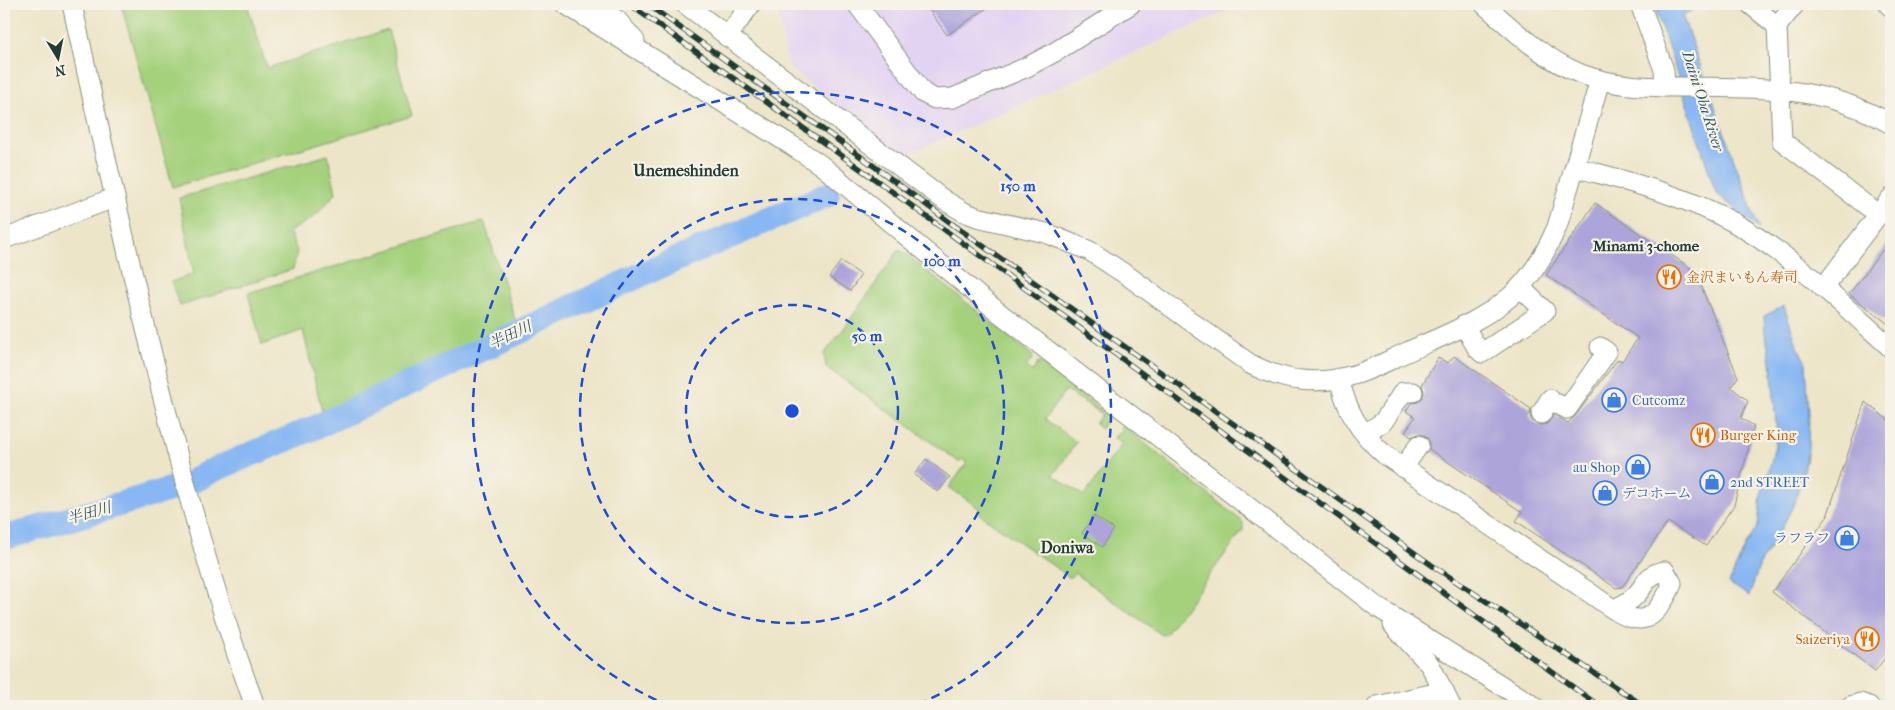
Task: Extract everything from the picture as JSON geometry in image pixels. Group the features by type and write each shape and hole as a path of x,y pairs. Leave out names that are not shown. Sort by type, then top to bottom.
{"street":[{"path":"72,4 114,198 179,462 232,644 255,706"},
{"path":"565,4 821,165 997,311 1377,607 1534,706"},
{"path":"592,4 617,20 647,55"},
{"path":"685,4 944,200 964,212 977,217 1046,233 1090,251 1122,271 1244,360 1266,372 1302,380 1352,376 1378,365 1464,325 1494,308 1520,287 1533,271 1550,243 1557,227 1600,80"},
{"path":"727,37 751,4"},
{"path":"857,4 923,93 935,99 953,98 1027,67 1055,52 1131,4"},
{"path":"1484,4 1541,52 1564,66 1600,80 1633,86 1779,88 1844,102 1875,114 1891,124"},
{"path":"1640,4 1669,87"},
{"path":"1750,4 1777,26"},
{"path":"1795,4 1777,26 1782,141 1879,215"},
{"path":"1575,167 1681,199 1732,222 1787,258 1891,348"},
{"path":"4,239 114,198"},
{"path":"1823,288 1891,198"},
{"path":"1464,325 1477,348 1482,353 1520,334 1545,312 1520,287"},
{"path":"1550,405 1567,409 1607,352 1600,347"},
{"path":"1339,378 1349,410 1358,427 1385,456 1614,609"},
{"path":"1364,434 1382,422 1403,392 1413,392"},
{"path":"1403,468 1419,444"},
{"path":"1377,607 1430,665 1447,699 1378,706"},
{"path":"1850,706 1860,703 1869,706"}],"shaded area":[{"path":"781,4 1242,4 905,156 788,67 777,10"}],"green space":[{"path":"121,4 247,4 267,68 388,30 412,116 173,187"},
{"path":"328,155 336,193 314,217 289,232 297,251 293,269 180,306 171,282 194,274 179,198"},
{"path":"484,221 517,326 322,411 303,330 262,345 248,293"},
{"path":"898,251 902,251 1032,355 1033,358 1026,367 1032,372 1039,362 1109,416 1101,429 1095,424 1102,414 1066,390 1045,419 1077,442 1053,475 1084,496 1122,444 1114,438 1123,426 1243,522 1243,530 1166,634 1162,635 1074,573 1070,578 978,513 980,509 949,487 967,463 962,459 959,462 826,367 824,354"}],"water":[{"name":"Daini Oba River","path":"1654,4 1696,4 1691,11 1682,15 1759,229 1716,193"},
{"path":"1784,306 1797,345 1806,363 1809,414 1808,449 1805,467 1794,504 1775,541 1761,561 1749,596 1729,583 1746,545 1758,526 1761,494 1771,463 1777,435 1771,361 1765,333 1764,316"}],"building":[{"path":"925,4 993,4 947,35"},
{"path":"1595,203 1695,271 1738,377 1731,387 1748,401 1741,418 1754,426 1734,505 1706,546 1668,522 1622,587 1616,588 1516,521 1522,512 1429,449 1429,441 1426,436 1419,434 1411,437 1405,432 1415,417 1406,411 1411,403 1418,402 1422,398 1424,392 1422,385 1438,358 1448,363 1454,356 1531,409 1531,420 1540,425 1547,424 1554,415 1568,423 1618,359 1622,361 1638,338 1546,275"},
{"path":"1891,239 1891,326 1849,294"},
{"path":"841,261 861,275 850,291 829,277"},
{"path":"1865,402 1891,422 1891,650 1875,671 1772,592 1827,517"},
{"path":"926,459 950,477 938,492 914,475"},
{"path":"1094,516 1114,529 1102,547 1082,533"}],"waterway":[{"name":"半田川","path":"195,480 211,471 316,427 647,272 827,195"},
{"name":"半田川","path":"4,538 175,488"}],"railway":[{"path":"629,4 883,185 1599,706"},
{"path":"647,4 1433,566 1644,706"}],"place":[{"name":"金沢まいもん寿司","path":"1669,277"},
{"name":"Cutcomz","path":"1614,400"},
{"name":"Burger King","path":"1703,435"},
{"name":"au Shop","path":"1638,467"},
{"name":"2nd STREET","path":"1712,482"},
{"name":"デコホーム","path":"1605,493"},
{"name":"ラフラフ","path":"1847,538"},
{"name":"Saizeriya","path":"1867,639"}],"district":[{"name":"Unemeshinden","path":"686,170"},
{"name":"Minami 3-chome","path":"1646,246"},
{"name":"Doniwa","path":"1067,547"}]}
